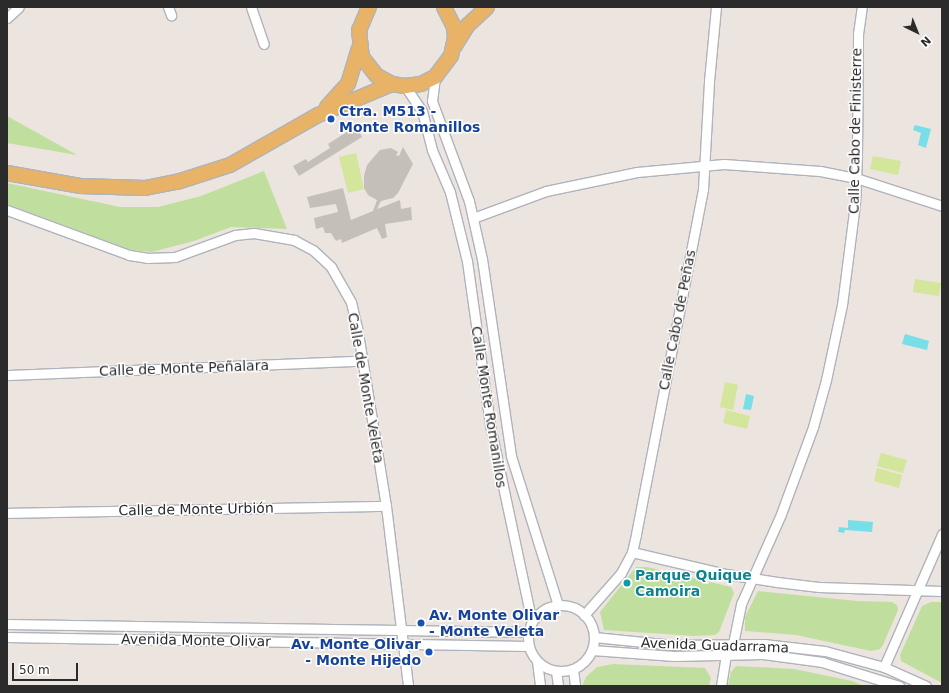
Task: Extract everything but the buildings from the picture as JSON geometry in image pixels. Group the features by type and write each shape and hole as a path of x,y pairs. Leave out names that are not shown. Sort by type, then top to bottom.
{"main road":[{"path":"318,115 338,97 348,84 359,49 359,30 369,7"},
{"path":"444,7 454,27 454,47"},
{"path":"7,173 80,186 131,188 169,184 230,165 318,115 398,85 421,84 435,77 447,64 454,47 468,25 487,7"},
{"path":"359,49 371,71 398,85"}],"street":[{"path":"7,18 19,7"},
{"path":"251,7 264,44"},
{"name":"Calle Cabo de Peñas","path":"584,614 621,573 632,552 703,189 709,81 716,7"},
{"name":"Calle Cabo de Finisterre","path":"733,644 741,604 786,500 812,427 826,380 850,255 856,178 858,34 862,7"},
{"name":"Calle Monte Romanillos","path":"435,77 432,101 463,187 473,218 479,244 511,456 558,605"},
{"name":"Calle Monte Romanillos","path":"398,85 422,111 432,150 450,192 463,243 502,490 532,622"},
{"path":"473,218 546,190 637,172 724,164 820,171 856,178 942,206"},
{"path":"450,192 454,185 463,187"},
{"name":"Calle de Monte Veleta","path":"7,210 129,255 148,258 175,257 234,235 254,233 294,240 313,250 331,267 341,282 351,302 386,506 408,686"},
{"path":"463,243 469,247 479,244"},
{"name":"Calle de Monte Peñalara","path":"7,375 361,361"},
{"name":"Calle de Monte Urbión","path":"7,513 386,506"},
{"path":"884,667 942,534"},
{"path":"632,552 752,578 819,587 918,592 942,591"},
{"path":"537,661 556,671 573,669 587,658 592,650 594,638 593,629 584,614 568,605 558,605 538,614 532,622 528,632 528,646 537,661 540,686"},
{"name":"Avenida Monte Olivar","path":"7,624 528,632"},
{"path":"164,640 165,626"},
{"path":"187,640 188,626"},
{"name":"Avenida Monte Olivar","path":"7,637 528,646"},
{"name":"Avenida Guadarrama","path":"594,638 674,645 764,644 825,651 884,667 926,686"},
{"name":"Avenida Guadarrama","path":"592,650 674,656 763,654 822,662 880,682 899,686"},
{"path":"721,686 726,655"},
{"path":"573,669 575,686"},
{"path":"556,671 558,686"}],"green space":[{"path":"7,116 77,155 7,143"},
{"path":"356,153 364,189 348,193 339,157"},
{"path":"873,156 901,161 898,175 870,169"},
{"path":"264,171 287,229 231,227 194,241 152,252 131,250 7,204 7,183 120,207 158,207 201,196"},
{"path":"915,279 941,283 939,296 913,292"},
{"path":"725,382 738,385 733,410 720,407"},
{"path":"726,410 750,416 747,429 723,423"},
{"path":"881,453 907,460 903,473 877,466"},
{"path":"877,468 902,475 899,488 874,481"},
{"path":"636,567 647,567 731,587 734,593 719,632 715,635 694,636 604,630 600,612"},
{"path":"758,591 857,601 892,602 897,605 898,610 883,645 880,649 871,651 796,635 745,631 745,617"},
{"path":"931,602 942,602 942,683 901,661 900,655 922,606"},
{"path":"613,664 705,668 711,678 709,686 582,686 586,677 597,667"},
{"path":"736,666 794,669 852,681 864,686 728,686 731,672"}],"water":[{"path":"915,125 931,129 926,148 918,145 921,133 913,130"},
{"path":"905,334 929,341 927,350 902,344"},
{"path":"746,394 754,396 751,410 743,409"},
{"path":"848,520 873,522 872,532 845,530 844,533 838,532 839,527 848,528"}],"place":[{"name":"Ctra. M513 - Monte Romanillos","path":"331,119"},
{"name":"Parque Quique Camoira","path":"627,583"},
{"name":"Av. Monte Olivar - Monte Veleta","path":"421,623"},
{"name":"Av. Monte Olivar - Monte Hijedo","path":"429,652"}]}
